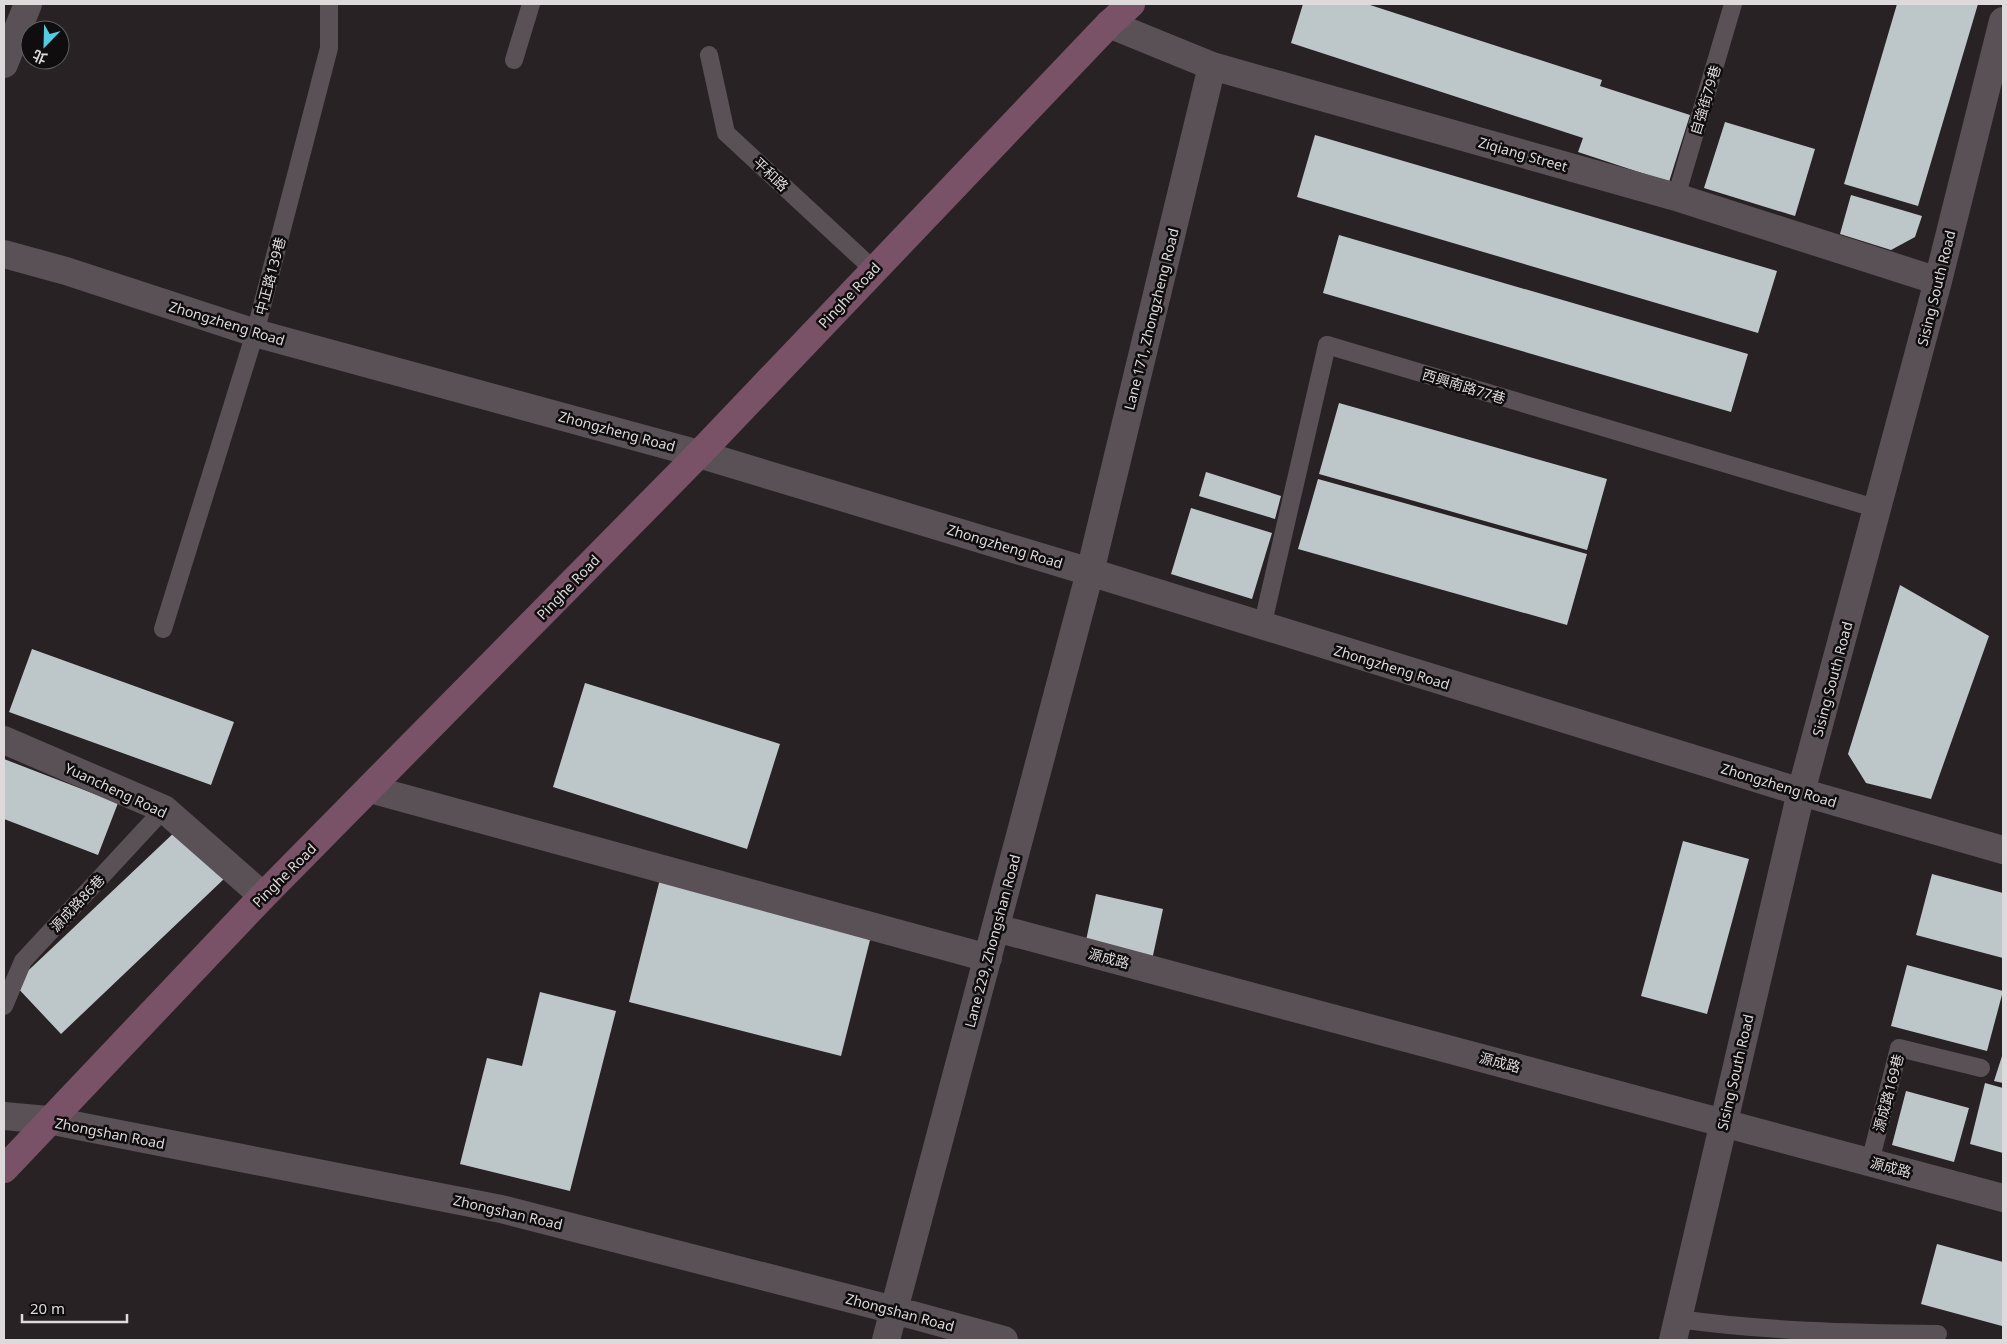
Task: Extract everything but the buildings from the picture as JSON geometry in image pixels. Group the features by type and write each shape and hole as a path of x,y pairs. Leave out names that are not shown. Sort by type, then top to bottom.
{"main road":[{"name":"Pinghe Road","path":"4,1169 48,1120 262,896 370,790 699,454 1109,24 1131,4"}],"street":[{"path":"4,64 28,4"},
{"name":"Sising South Road","path":"1675,1330 1801,792 1938,281 2003,21"},
{"name":"Ziqiang Street","path":"1109,24 1212,66 1676,197 1938,281"},
{"name":"Lane 171, Zhongzheng Road","path":"1090,572 1212,66"},
{"name":"Zhongzheng Road","path":"4,254 66,270 255,333 699,454 1090,572 1262,627 1801,792 2003,850"},
{"name":"Lane 229, Zhongshan Road","path":"886,1340 1090,572"},
{"name":"Yuancheng Road","path":"4,740 164,809 262,896"},
{"path":"370,790 988,958"},
{"name":"源成路","path":"996,928 2003,1198"},
{"name":"Zhongshan Road","path":"4,1116 48,1120 501,1209 1004,1340"}],"lane":[{"name":"中正路139巷","path":"163,629 255,333 329,48 329,4"},
{"path":"514,60 531,4"},
{"name":"自強街79巷","path":"1676,197 1733,4"},
{"name":"平和路","path":"709,54 726,133 874,269"},
{"name":"西興南路77巷","path":"1262,627 1327,345 1878,509"},
{"name":"源成路86巷","path":"4,1006 23,961 164,809"},
{"name":"源成路169巷","path":"1870,1162 1899,1048 1981,1068"},
{"path":"1675,1330 1729,1326 1820,1332 1938,1334"}]}
